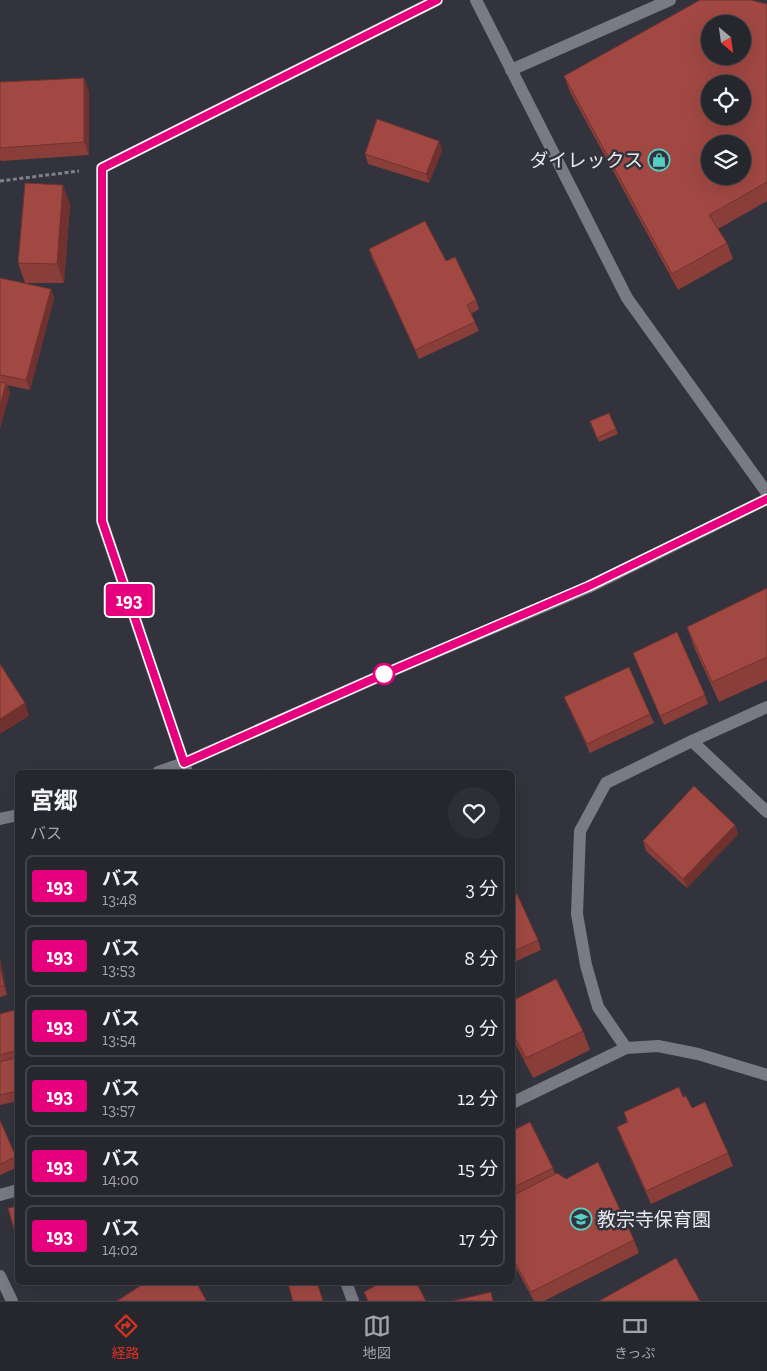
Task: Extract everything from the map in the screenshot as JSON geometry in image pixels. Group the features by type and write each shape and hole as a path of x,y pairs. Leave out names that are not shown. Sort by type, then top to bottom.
{"street":[{"path":"186,768 102,521 102,168 437,0"},
{"path":"476,0 627,298 767,494"},
{"path":"511,70 670,0"},
{"path":"172,770 186,768 382,675 589,586 767,499"},
{"path":"626,1048 598,1007 586,965 577,914 580,831 606,783 767,707"},
{"path":"692,741 767,812"},
{"path":"0,819 15,816"},
{"path":"515,1102 626,1048 658,1046 690,1052 767,1075"},
{"path":"0,1195 15,1191"},
{"path":"0,1276 12,1301"},
{"path":"347,1285 353,1301"}],"path":[{"path":"0,181 102,168"}],"building":[{"name":"ダイレックス","path":"700,0 750,0 767,4 767,182 709,215 727,243 672,274 564,76"},
{"path":"84,78 84,142 0,148 0,82"},
{"path":"377,119 439,141 426,174 365,154"},
{"path":"25,183 63,185 57,264 18,263"},
{"path":"425,221 446,261 455,257 476,300 467,305 475,322 415,350 369,249"},
{"path":"0,278 51,289 26,380 0,375"},
{"path":"0,382 6,383 0,406"},
{"path":"609,413 616,429 597,438 590,421"},
{"path":"767,588 767,657 712,682 687,627"},
{"path":"677,632 705,695 660,716 633,653"},
{"path":"0,664 25,703 0,719"},
{"path":"629,667 650,714 587,744 564,697"},
{"path":"694,786 735,825 683,879 643,841"},
{"path":"517,894 538,940 515,951 515,895"},
{"path":"0,966 4,986 0,986"},
{"path":"556,979 583,1031 526,1058 515,1038 515,1000"},
{"path":"15,1010 15,1051 0,1055 0,1014"},
{"path":"15,1058 15,1092 0,1095 0,1062"},
{"path":"679,1087 683,1097 686,1096 692,1108 705,1102 728,1153 646,1191 617,1127 628,1122 624,1112"},
{"path":"0,1120 15,1157 0,1164"},
{"path":"530,1122 553,1168 515,1187 515,1130"},
{"path":"598,1162 634,1240 531,1292 515,1263 515,1194 557,1173 566,1179"},
{"path":"15,1207 15,1233 8,1208"},
{"path":"676,1258 700,1301 599,1301"},
{"path":"141,1285 198,1285 206,1300 205,1301 117,1301"},
{"path":"288,1285 318,1285 323,1301 293,1301"},
{"path":"377,1285 418,1285 426,1301 368,1301 364,1292"},
{"path":"491,1292 493,1301 453,1301"}],"bus line":[{"name":"193","path":"437,0 102,168 102,521 184,763 589,586 767,499"}],"place":[{"name":"ダイレックス","path":"659,160"},
{"name":"教宗寺保育園","path":"581,1219"}]}
